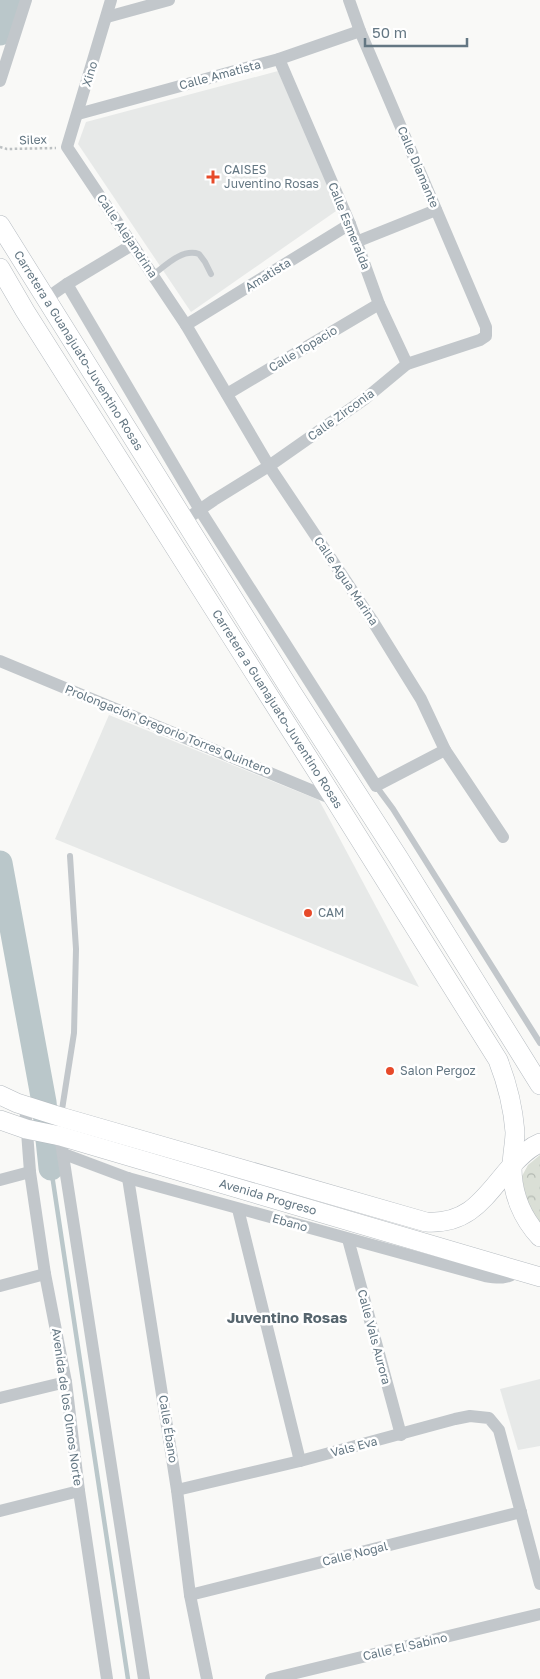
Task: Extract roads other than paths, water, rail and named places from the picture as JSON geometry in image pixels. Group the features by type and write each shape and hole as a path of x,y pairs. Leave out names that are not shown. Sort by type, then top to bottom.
{"main road":[{"name":"Carretera a Guanajuato-Juventino Rosas","path":"0,225 540,1085"},
{"name":"Carretera a Guanajuato-Juventino Rosas","path":"0,268 25,311 498,1060 512,1101 515,1133 512,1165 516,1198 527,1220 540,1238"},
{"name":"Avenida Progreso","path":"0,1095 58,1116 426,1222 451,1221 472,1211 526,1151 540,1143"},
{"name":"Avenida Progreso","path":"0,1120 60,1142 533,1274"},
{"path":"345,1220 350,1200"}],"street":[{"path":"0,81 26,0"},
{"name":"Xino","path":"68,147 111,0"},
{"path":"107,16 169,0"},
{"name":"Calle Diamante","path":"349,0 360,31 486,327 486,334"},
{"name":"Calle Amatista","path":"78,114 279,59 360,31"},
{"name":"Calle Esmeralda","path":"279,59 350,224 379,304 407,364"},
{"name":"Calle Alejandrina","path":"68,147 186,326"},
{"path":"356,242 436,210"},
{"name":"Amatista","path":"186,326 350,224"},
{"path":"47,298 132,245"},
{"path":"67,284 200,510 376,786 445,750"},
{"name":"Calle Topacio","path":"227,394 379,304"},
{"name":"Calle Agua Marina","path":"186,326 269,466 372,620 421,699 445,750 503,838"},
{"name":"Calle Zirconia","path":"185,520 269,466 366,398 407,364 480,340 485,338 486,334"},
{"name":"Prolongación Gregorio Torres Quintero","path":"0,661 335,800"},
{"name":"Avenida de los Olmos Norte","path":"27,1106 30,1172 45,1274 66,1382 79,1491 107,1679"},
{"path":"58,1116 60,1142 144,1679"},
{"name":"Ebano","path":"60,1142 128,1178 238,1209 494,1278 533,1274"},
{"path":"0,1180 30,1172"},
{"name":"Calle Ébano","path":"128,1178 177,1490 190,1595 207,1679"},
{"path":"238,1209 300,1461"},
{"name":"Calle Vals Aurora","path":"348,1239 401,1435"},
{"path":"0,1286 45,1274"},
{"path":"0,1398 66,1382"},
{"name":"Vals Eva","path":"177,1490 300,1461 455,1419 470,1416 489,1418 496,1426 540,1584"},
{"path":"0,1510 79,1491"},
{"name":"Calle Nogal","path":"190,1595 521,1512"},
{"name":"Calle El Sabino","path":"271,1679 540,1614"}],"lane":[{"path":"152,275 181,255 190,252 199,254 211,274"},
{"path":"376,786 393,809 540,1043"},
{"path":"58,1116 74,1033 76,949 70,856"}],"waterway":[{"path":"0,33 11,0"},
{"path":"0,863 44,1102 51,1168"},
{"path":"51,1168 128,1679"}],"place":[{"name":"CAISES Juventino Rosas","path":"213,177"},
{"name":"CAM","path":"308,913"},
{"name":"Salon Pergoz","path":"390,1071"}],"district":[{"name":"Juventino Rosas","path":"287,1318"}]}
